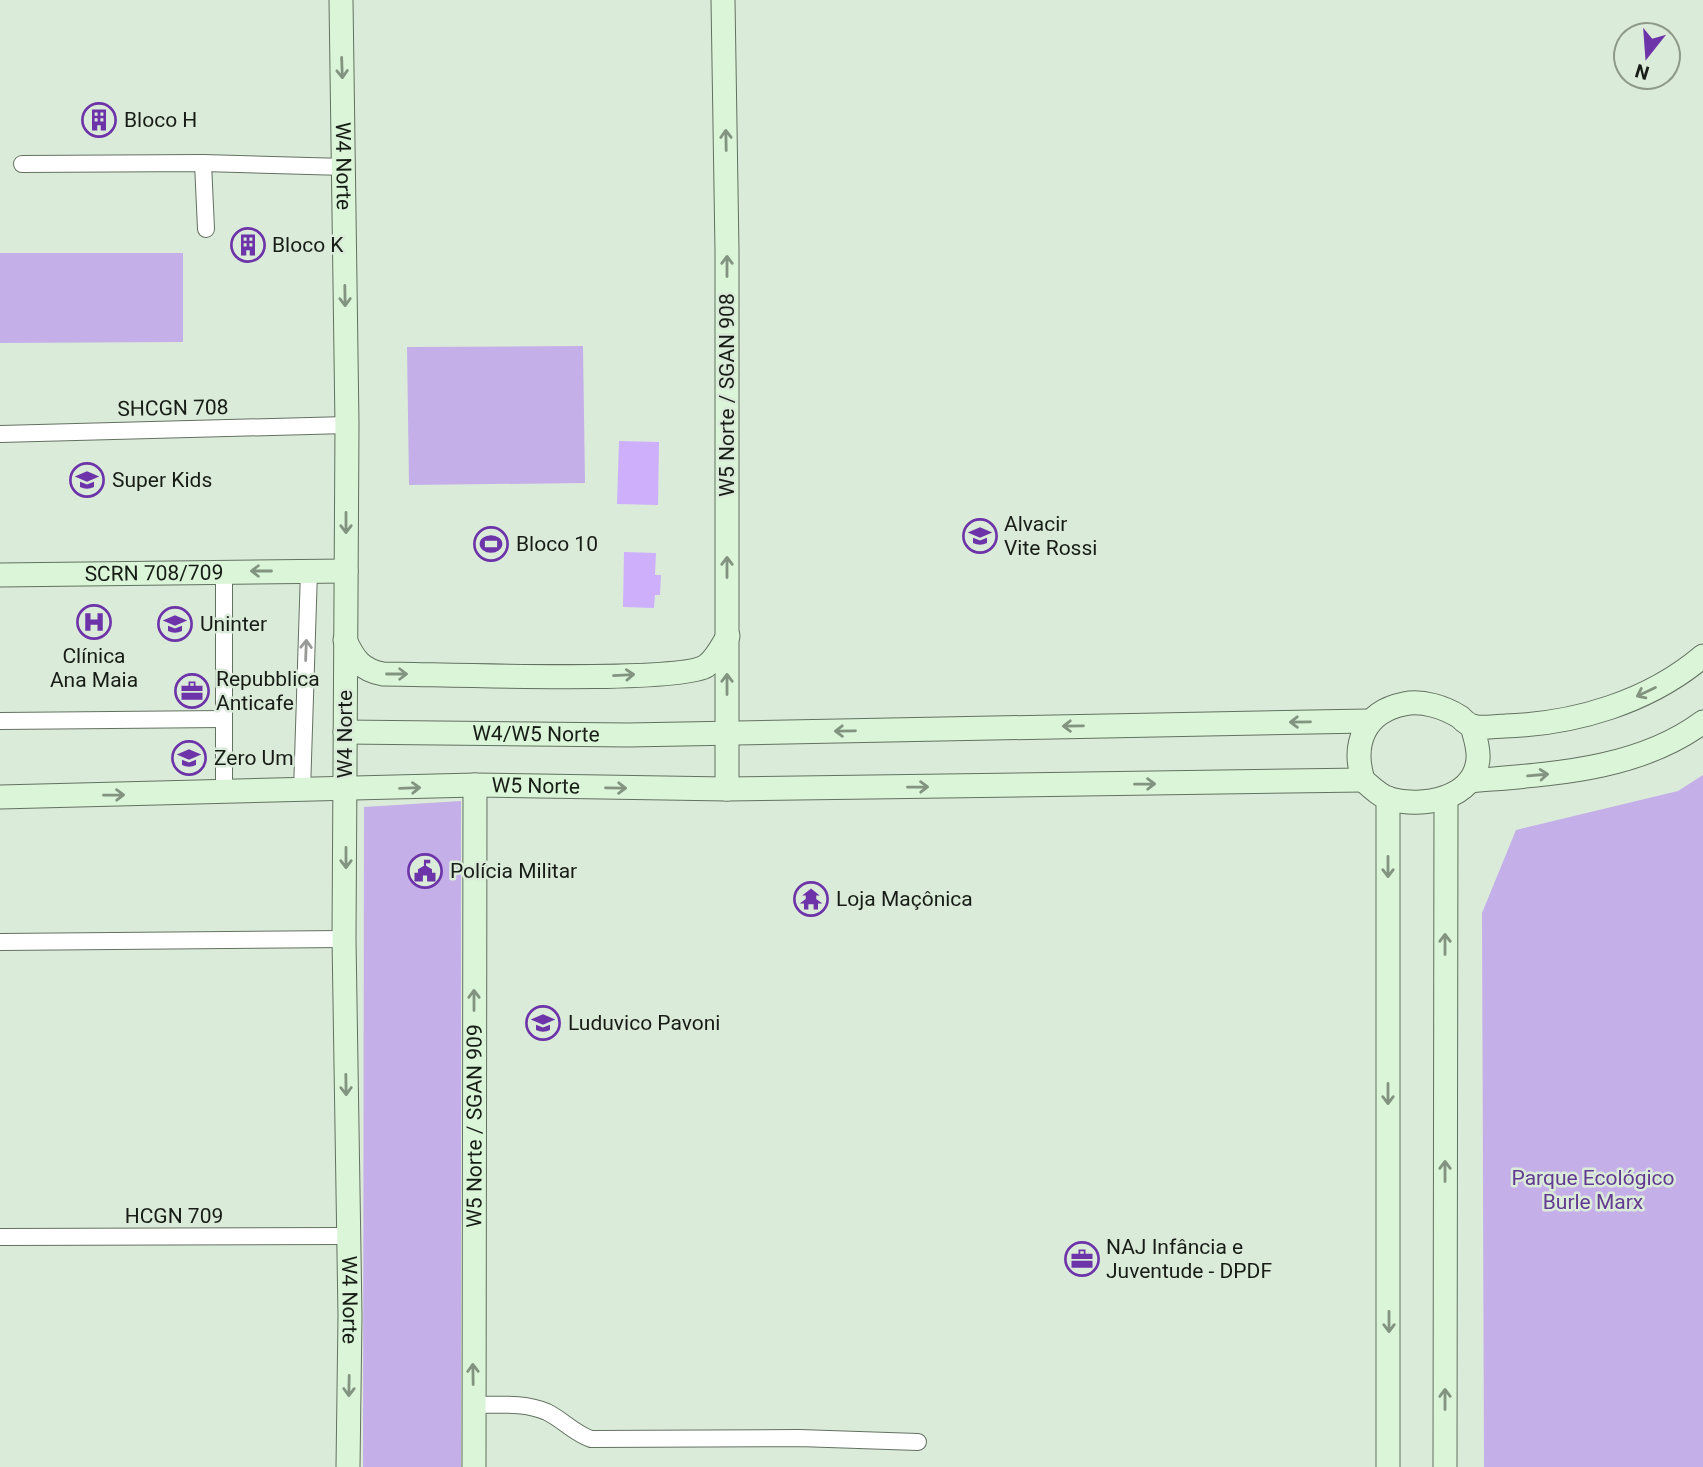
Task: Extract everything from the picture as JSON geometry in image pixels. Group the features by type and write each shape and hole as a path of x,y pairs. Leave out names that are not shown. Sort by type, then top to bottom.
{"main road":[{"name":"W4 Norte","path":"341,0 347,425 344,939 348,1467"},
{"name":"W5 Norte / SGAN 908","path":"723,0 727,789"},
{"name":"SCRN 708/709","path":"0,575 346,571"},
{"path":"345,640 357,663 383,674 611,676 689,672 705,666 728,636"},
{"path":"1703,656 1687,670 1651,691 1610,707 1529,725 1472,726 1458,716 1430,704 1417,703 1388,708 1368,721 1359,742 1363,780 1388,798 1417,804 1446,798 1470,781 1580,771 1634,755 1690,732 1703,722"},
{"name":"W4/W5 Norte","path":"345,732 727,733 1368,721"},
{"path":"1470,781 1479,756 1472,726"},
{"name":"W5 Norte","path":"345,789 475,785 727,789 1363,780"},
{"name":"W5 Norte / SGAN 909","path":"474,1467 475,785"},
{"path":"0,797 224,794 345,789"},
{"path":"1388,798 1388,1467"},
{"path":"1445,1467 1446,798"}],"street":[{"path":"22,164 203,163 345,167"},
{"path":"203,163 206,229"},
{"name":"SHCGN 708","path":"0,434 347,425"},
{"path":"224,571 224,794"},
{"path":"302,791 309,571"},
{"path":"0,721 224,719"},
{"path":"0,942 344,939"},
{"name":"HCGN 709","path":"0,1237 347,1236"},
{"path":"474,1405 535,1408 549,1413 591,1439 799,1438 918,1442"}],"green space":[{"path":"0,253 183,253 183,342 0,343"},
{"path":"583,346 585,483 409,485 407,347"},
{"name":"Parque Ecológico Burle Marx","path":"1703,775 1703,1467 1484,1467 1482,913 1516,830 1678,791"},
{"path":"461,801 461,1467 363,1467 364,807"}],"shaded area":[{"path":"619,441 659,442 658,505 617,504"},
{"path":"624,552 656,553 655,575 661,575 660,595 655,595 654,608 623,607"}],"place":[{"name":"Bloco H","path":"99,120"},
{"name":"Bloco K","path":"248,245"},
{"name":"Super Kids","path":"87,480"},
{"name":"Alvacir Vite Rossi","path":"980,536"},
{"name":"Bloco 10","path":"491,544"},
{"name":"Clínica Ana Maia","path":"94,622"},
{"name":"Uninter","path":"175,624"},
{"name":"Repubblica Anticafe","path":"192,691"},
{"name":"Zero Um","path":"189,758"},
{"name":"Polícia Militar","path":"425,871"},
{"name":"Loja Maçônica","path":"811,899"},
{"name":"Luduvico Pavoni","path":"543,1023"},
{"name":"NAJ Infância e Juventude - DPDF","path":"1082,1259"}]}
